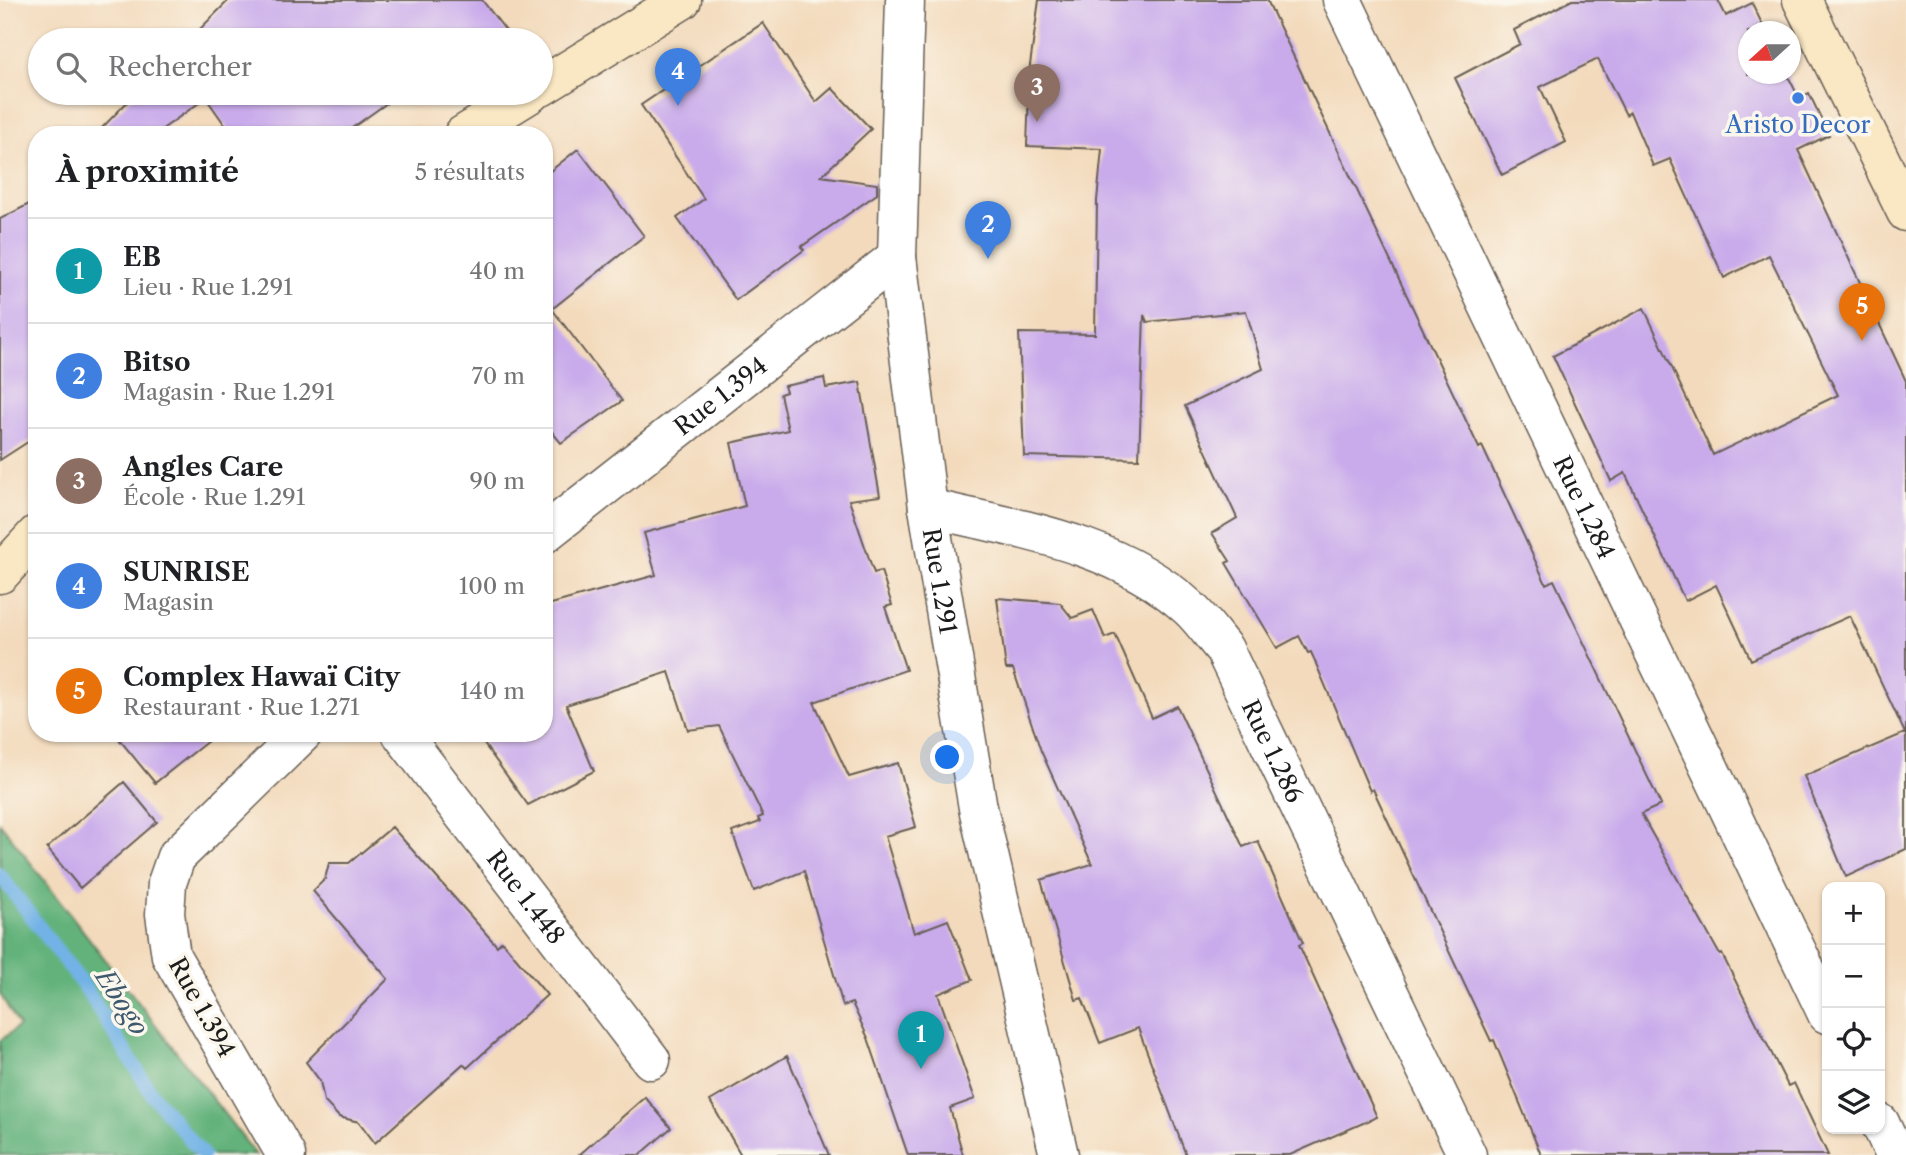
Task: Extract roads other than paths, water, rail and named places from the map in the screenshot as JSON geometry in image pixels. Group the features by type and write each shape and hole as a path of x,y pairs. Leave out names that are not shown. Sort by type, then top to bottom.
{"main road":[{"path":"553,80 682,0"},
{"path":"1802,0 1906,212"},
{"path":"478,126 512,105"},
{"path":"0,574 28,544"}],"street":[{"name":"Rue 1.291","path":"905,0 897,257 928,508 978,808 1059,1155"},
{"name":"Rue 1.284","path":"1342,0 1824,1008"},
{"name":"Rue 1.394","path":"553,527 897,257"},
{"name":"Rue 1.286","path":"928,508 1079,544 1148,577 1189,608 1224,649 1467,1155"},
{"name":"Rue 1.394","path":"286,1155 171,956 164,914 167,883 176,857 294,742"},
{"name":"Rue 1.448","path":"408,742 650,1060"},
{"path":"1885,1134 1895,1155"}],"waterway":[{"name":"Ebogo","path":"0,875 86,989 154,1097 203,1155"}],"place":[{"name":"Aristo Decor","path":"1798,98"},
{"name":"SUNRISE","path":"678,106"},
{"name":"Angles Care","path":"1037,122"},
{"name":"Bitso","path":"988,259"},
{"name":"Complex Hawaï City","path":"1862,341"},
{"name":"EB","path":"921,1069"}]}
